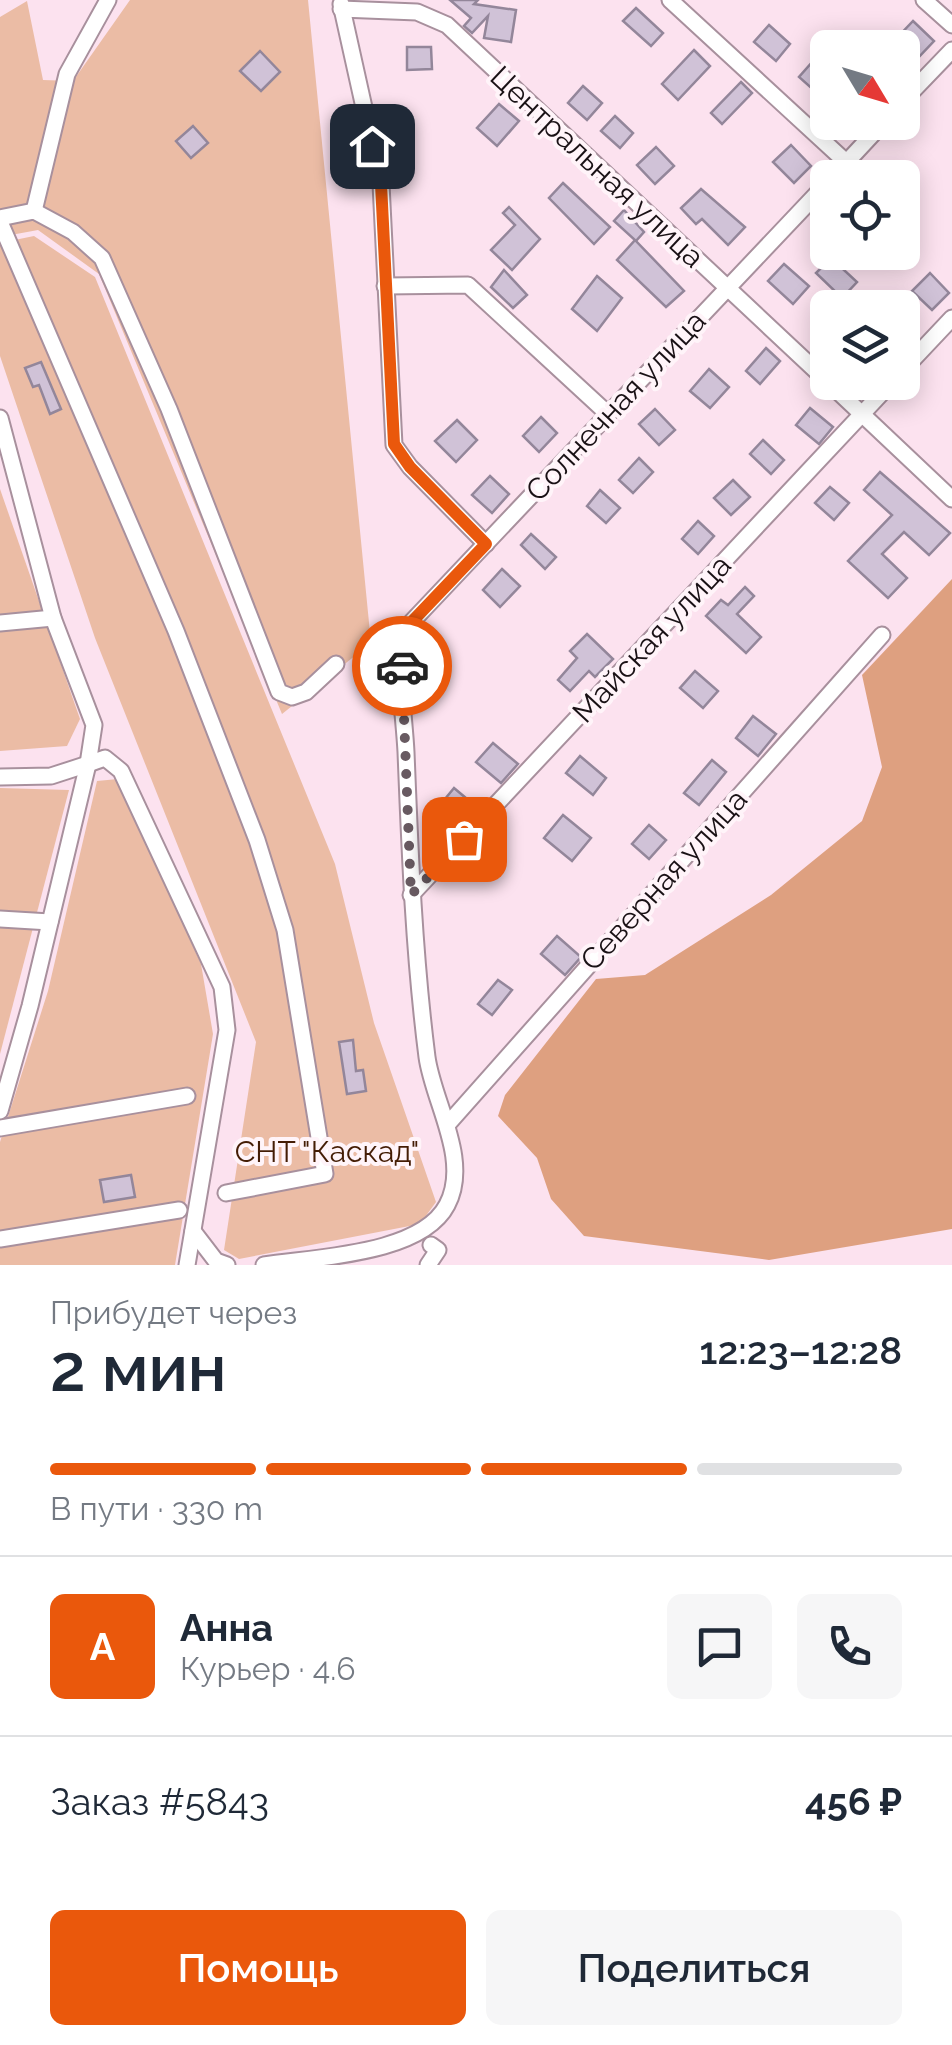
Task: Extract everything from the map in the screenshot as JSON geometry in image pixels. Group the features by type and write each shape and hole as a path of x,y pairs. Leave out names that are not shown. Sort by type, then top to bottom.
{"street":[{"path":"34,211 67,74 108,0"},
{"path":"670,0 844,160"},
{"path":"924,0 952,25"},
{"path":"341,5 381,184 394,444 410,467 486,544"},
{"name":"Центральная улица","path":"341,5 417,12 447,26 810,365"},
{"path":"920,83 952,50"},
{"name":"Солнечная улица","path":"848,160 867,140"},
{"name":"Солнечная улица","path":"411,895 404,630 810,201"},
{"path":"226,1193 325,1174 284,930 257,840 176,632 0,220 34,211 72,232 102,258 169,409 279,692 292,697 306,692 336,664"},
{"path":"385,286 468,285 608,414"},
{"path":"920,352 952,318"},
{"name":"Центральная улица","path":"847,400 952,499"},
{"name":"Майская улица","path":"411,895 875,400"},
{"path":"0,418 53,618 94,725 50,922 0,1111"},
{"path":"0,623 53,618"},
{"name":"Северная улица","path":"447,1126 882,635"},
{"path":"0,777 51,776 105,758 121,771 222,987 227,1030 188,1265"},
{"path":"264,1265 396,1244 428,1226 448,1205 452,1180 447,1126 428,1067 411,895"},
{"path":"0,919 50,922"},
{"path":"0,1045 18,1046"},
{"path":"0,1128 187,1096"},
{"path":"0,1239 179,1210"},
{"path":"193,1231 216,1261 227,1265"},
{"path":"428,1265 438,1250 431,1245"}],"green space":[{"path":"130,0 308,0 371,643 282,714 99,274 38,230 0,237 0,17 27,1 43,80 73,81"},
{"name":"СНТ \"Каскад\"","path":"34,236 95,277 335,864 374,1023 436,1202 420,1224 239,1259 224,1250 256,1042 95,638 0,356 0,243"},
{"path":"0,489 80,719 67,746 0,751"},
{"path":"118,779 201,964 213,1034 175,1265 0,1265 0,1142 48,991 97,781"},
{"path":"0,788 69,790 0,1054"}],"shaded area":[{"path":"952,579 952,1229 769,1260 584,1236 551,1199 537,1158 498,1116 505,1095 596,979 645,975 771,895 862,821 882,767 862,675"}],"building":[{"path":"450,0 478,0 474,4 516,10 511,42 484,38 488,16 472,33 464,26 471,18"},
{"path":"636,8 663,33 651,46 623,21"},
{"path":"913,21 934,41 920,56 920,30 904,30"},
{"path":"769,25 790,44 776,61 754,42"},
{"path":"407,47 431,47 432,69 407,70"},
{"path":"694,50 710,66 678,100 662,84"},
{"path":"260,51 280,72 261,91 240,71"},
{"path":"810,65 810,87 799,77"},
{"path":"741,82 752,93 722,124 711,113"},
{"path":"583,86 602,103 587,120 568,103"},
{"path":"499,104 519,121 497,146 477,128"},
{"path":"615,116 633,133 620,148 601,131"},
{"path":"193,126 208,143 191,158 176,141"},
{"path":"791,145 810,167 794,183 773,162"},
{"path":"656,147 674,166 655,184 637,165"},
{"path":"563,183 610,227 594,244 549,198"},
{"path":"701,189 745,227 728,245 702,219 696,224 681,208"},
{"path":"509,207 540,239 512,270 491,250 515,225 503,213"},
{"path":"624,210 644,232 636,241 684,291 666,307 617,260 635,240 614,221"},
{"path":"784,264 809,286 793,304 768,281"},
{"path":"504,270 527,295 513,308 491,287"},
{"path":"844,270 857,282 850,290 834,290 816,273"},
{"path":"930,273 949,293 932,310 920,299 920,290 913,290"},
{"path":"597,276 622,298 597,331 572,309"},
{"path":"766,348 780,361 760,384 746,371"},
{"path":"41,362 61,409 50,414 39,385 33,387 25,368"},
{"path":"709,369 729,387 710,408 690,391"},
{"path":"810,408 833,427 819,444 796,425"},
{"path":"655,409 675,430 659,445 639,424"},
{"path":"541,417 557,433 539,452 523,436"},
{"path":"457,420 477,440 456,462 435,441"},
{"path":"763,440 784,460 771,474 750,454"},
{"path":"639,458 653,472 633,493 619,480"},
{"path":"880,472 950,533 929,555 904,532 882,554 907,578 888,598 848,561 892,515 864,490"},
{"path":"490,476 509,494 492,513 472,495"},
{"path":"733,480 750,497 731,515 714,498"},
{"path":"830,487 849,503 834,520 815,503"},
{"path":"600,490 620,508 606,523 587,506"},
{"path":"698,521 714,536 698,554 682,539"},
{"path":"531,534 556,557 545,569 521,545"},
{"path":"502,569 520,586 500,607 483,590"},
{"path":"745,587 754,596 737,614 761,637 746,653 706,616 721,600 728,605"},
{"path":"587,634 613,659 595,677 589,671 570,691 558,680 577,658 570,651"},
{"path":"695,671 718,691 703,708 680,688"},
{"path":"753,716 776,734 758,756 736,738"},
{"path":"493,743 518,764 501,783 476,762"},
{"path":"580,756 606,778 593,795 566,773"},
{"path":"712,760 726,772 699,805 684,793"},
{"path":"454,788 473,804 459,821 440,805"},
{"path":"563,815 591,838 572,861 544,838"},
{"path":"649,825 666,840 649,859 632,844"},
{"path":"557,936 581,957 565,975 541,954"},
{"path":"498,980 512,990 492,1015 478,1004"},
{"path":"353,1040 356,1071 363,1070 366,1091 347,1094 339,1042"},
{"path":"131,1175 135,1197 104,1202 100,1180"}],"way so far":[{"path":"402,666 411,895 464,839"}],"route":[{"path":"372,146 381,184 394,444 410,467 486,544 404,630 402,666"}]}
